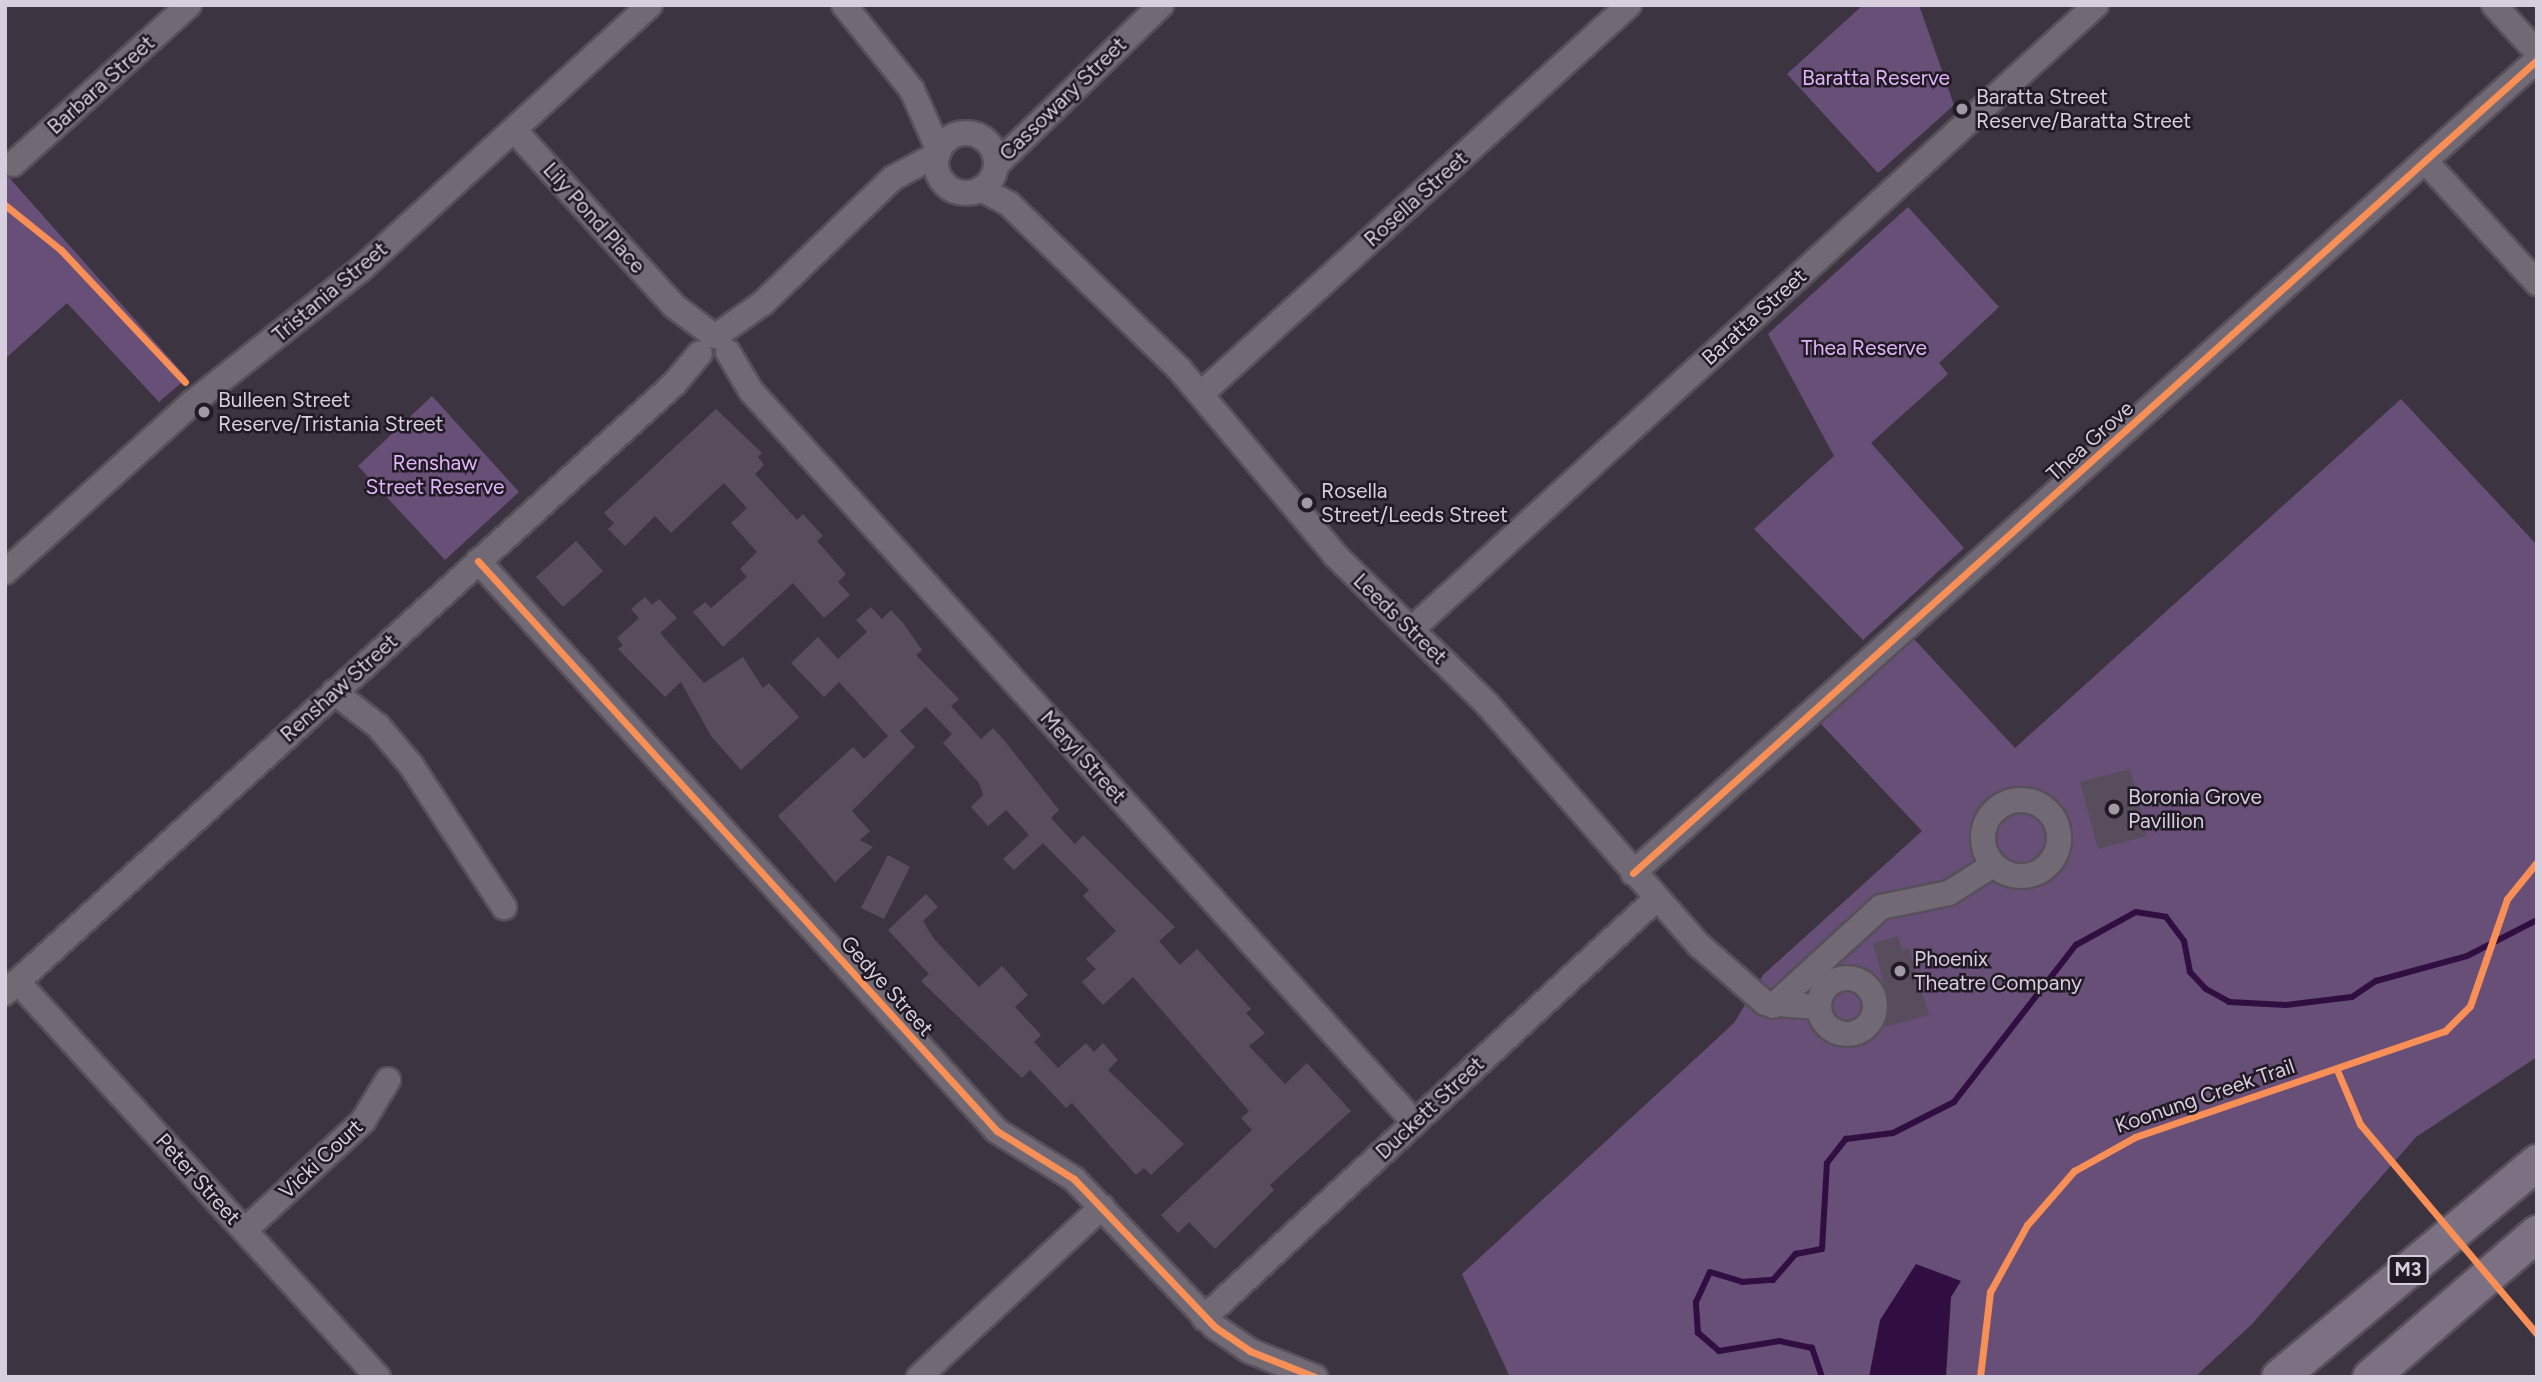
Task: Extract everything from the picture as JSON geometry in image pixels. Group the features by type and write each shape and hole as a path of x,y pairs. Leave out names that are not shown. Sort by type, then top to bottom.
{"highway":[{"name":"M3","path":"2279,1377 2537,1162"},
{"name":"M3","path":"2370,1377 2537,1233"}],"street":[{"name":"Tristania Street","path":"5,572 174,419 327,299 650,5"},
{"path":"844,5 912,90 961,133 986,140 1013,132 1051,106"},
{"name":"Cassowary Street","path":"991,175 1051,106 1161,5"},
{"name":"Rosella Street","path":"1202,393 1629,5"},
{"name":"Baratta Street","path":"1412,629 2096,5"},
{"path":"2494,5 2537,52"},
{"name":"Barbara Street","path":"13,164 184,7"},
{"name":"Thea Grove","path":"1633,873 2537,60"},
{"path":"912,90 938,153 941,180 964,193 991,175 986,140"},
{"name":"Lily Pond Place","path":"514,130 713,350"},
{"path":"938,153 961,133"},
{"name":"Renshaw Street","path":"11,987 713,350 880,195 893,178 938,153"},
{"path":"2425,161 2537,283"},
{"name":"Leeds Street","path":"991,175 1032,226 1202,393 1335,555 1412,629 1656,899 1737,981 1773,1006"},
{"name":"Renshaw Street","path":"880,195 941,180"},
{"name":"Meryl Street","path":"713,350 1415,1123"},
{"name":"Gedye Street","path":"478,561 986,1121 1065,1170 1204,1318 1250,1351 1315,1377"},
{"path":"334,692 378,726 411,765 504,907"},
{"path":"1773,1006 1881,907 1949,893 1993,865"},
{"name":"Duckett Street","path":"1204,1318 1656,899"},
{"name":"Peter Street","path":"11,987 245,1230 378,1377"},
{"path":"1773,1006 1819,1007"},
{"name":"Vicki Court","path":"245,1230 363,1121 388,1080"},
{"path":"919,1377 1102,1207"}],"green space":[{"name":"Baratta Reserve","path":"1863,5 1919,5 1954,105 1878,173 1787,74"},
{"path":"5,173 187,378 159,402 67,303 5,359"},
{"name":"Thea Reserve","path":"1908,207 1999,307 1939,363 1948,374 1871,443 1964,548 1863,640 1754,529 1834,456 1768,334"},
{"name":"Renshaw Street Reserve","path":"432,396 519,492 445,560 358,466"},
{"path":"2401,399 2537,545 2537,1057 2416,1137 2252,1324 2195,1377 1510,1377 1462,1274 1734,1023 1763,975 1922,831 1821,724 1914,639 2015,748"}],"shaded area":[{"path":"1916,1264 1961,1281 1951,1297 1946,1377 1869,1377 1880,1320"}],"building":[{"path":"716,409 762,453 758,457 764,465 755,474 797,520 803,514 823,536 817,541 846,574 838,582 850,595 824,618 793,583 723,647 693,612 705,602 711,608 747,577 740,569 757,552 731,523 747,508 724,483 671,533 655,516 625,546 608,529 614,523 604,513"},
{"path":"576,541 603,571 563,607 536,577"},
{"path":"645,597 652,605 659,599 677,618 660,633 704,683 743,657 763,688 769,683 799,717 741,770 711,736 681,682 665,697 618,649 623,645 617,638 639,618 631,609"},
{"path":"871,607 882,619 891,610 903,623 922,650 916,655 959,699 951,706 981,739 993,728 1004,740 1059,810 1051,818 1075,844 1083,835 1175,927 1159,941 1180,965 1197,949 1251,1009 1246,1013 1265,1033 1249,1046 1285,1084 1307,1063 1351,1111 1270,1185 1274,1190 1215,1249 1189,1222 1178,1233 1161,1215 1252,1130 1241,1118 1249,1111 1133,977 1103,1005 1082,982 1096,969 1086,959 1116,931 1083,896 1089,890 1043,843 1014,870 1003,859 1029,835 1006,810 988,826 971,807 983,795 979,783 943,743 952,734 926,707 900,731 915,747 852,811 870,831 860,840 873,847 835,882 778,816 853,747 864,759 888,736 839,682 824,697 791,663 818,637 838,659 867,632 856,620"},
{"name":"Boronia Grove Pavillion","path":"2130,769 2147,836 2098,849 2080,782"},
{"path":"888,855 910,867 884,919 861,908"},
{"path":"926,894 938,907 923,921 934,939 979,987 1002,966 1028,995 1015,1007 1041,1035 1034,1042 1058,1068 1086,1043 1094,1052 1103,1043 1118,1060 1108,1070 1184,1144 1151,1175 1144,1168 1136,1175 1072,1103 1066,1108 1030,1070 1022,1078 921,981 929,974 888,930"},
{"name":"Phoenix Theatre Company","path":"1898,936 1902,950 1909,948 1929,1015 1886,1027 1874,988 1884,985 1873,943"}],"waterway":[{"path":"1822,1377 1812,1348 1780,1341 1719,1351 1698,1333 1696,1302 1710,1272 1742,1282 1773,1280 1796,1254 1822,1249 1827,1163 1846,1139 1893,1133 1954,1102 2076,945 2136,912 2166,917 2184,941 2190,972 2206,989 2229,1002 2286,1005 2352,997 2376,981 2467,956 2537,920"}],"cycle path":[{"path":"1633,873 2537,60"},
{"path":"5,205 61,250 185,382"},
{"path":"478,561 997,1131 1074,1179 1215,1327 1250,1351 1315,1377"},
{"name":"Koonung Creek Trail","path":"1980,1377 1990,1292 2027,1225 2074,1171 2135,1137 2445,1031 2470,1006 2507,899 2537,862"},
{"path":"2337,1070 2360,1124 2537,1334"}],"place":[{"name":"Baratta Street Reserve/Baratta Street","path":"1962,109"},
{"name":"Bulleen Street Reserve/Tristania Street","path":"204,412"},
{"name":"Rosella Street/Leeds Street","path":"1307,503"},
{"name":"Boronia Grove Pavillion","path":"2114,809"},
{"name":"Phoenix Theatre Company","path":"1900,971"}]}
